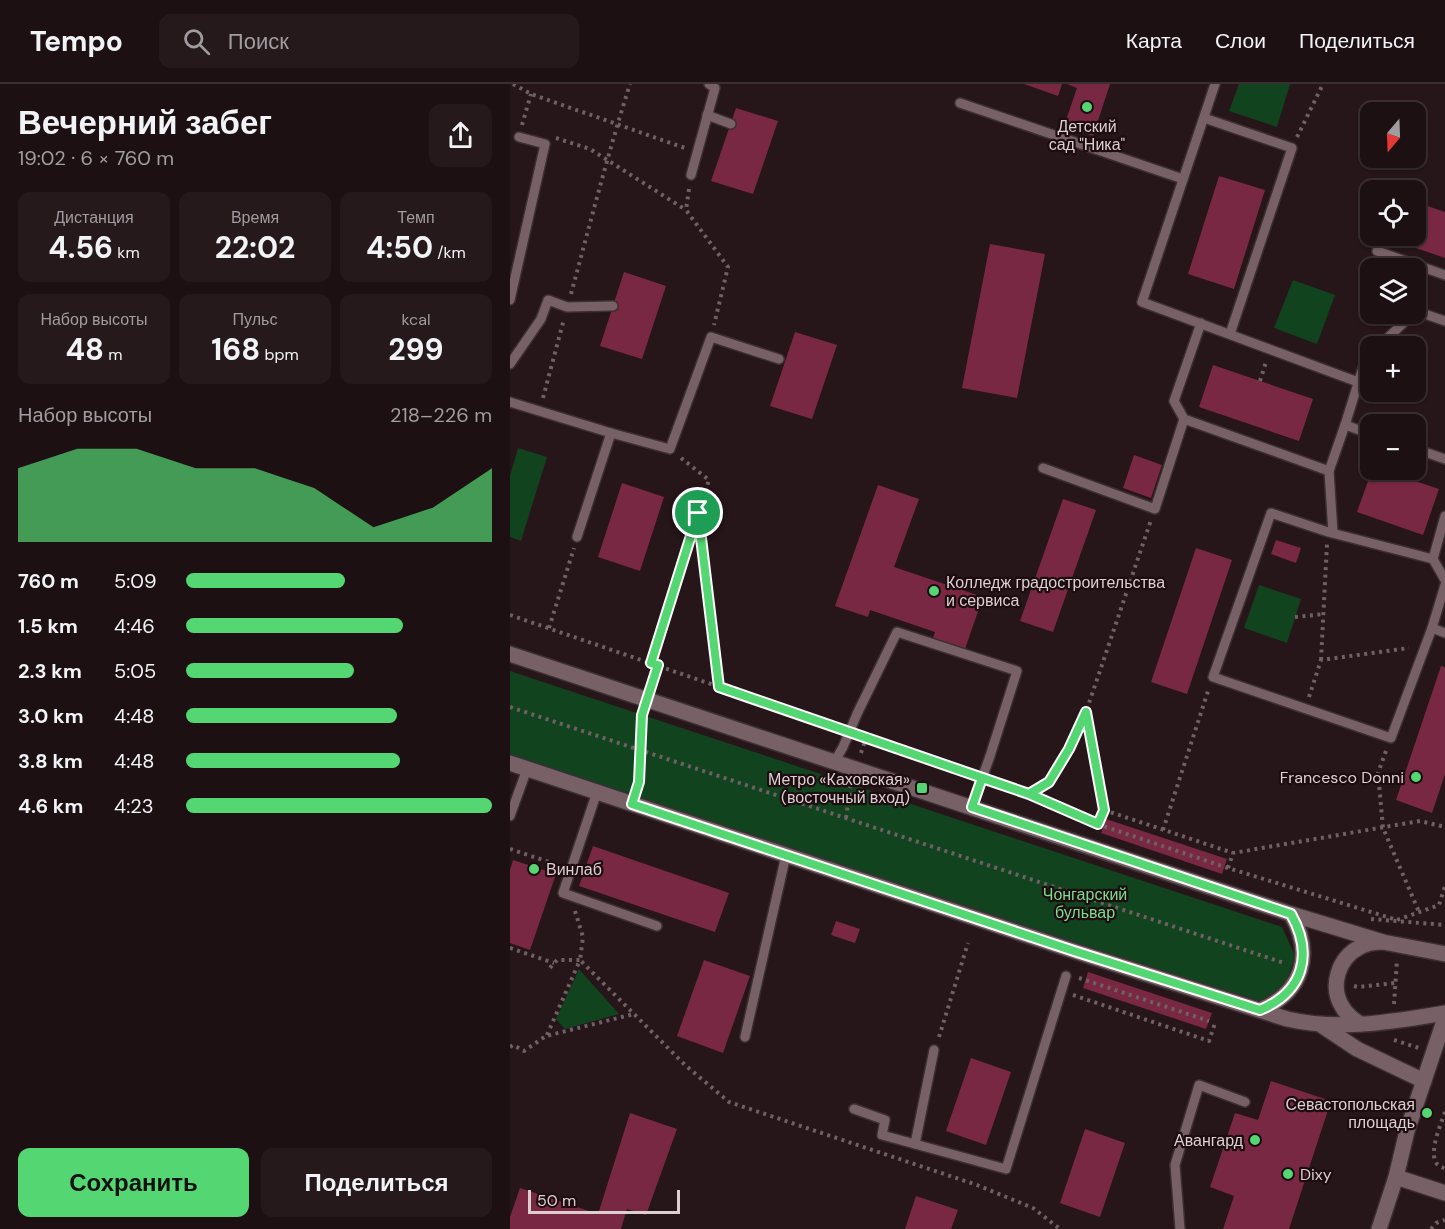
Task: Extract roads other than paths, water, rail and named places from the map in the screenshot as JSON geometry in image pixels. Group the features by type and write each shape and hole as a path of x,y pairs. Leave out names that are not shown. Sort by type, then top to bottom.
{"main road":[{"path":"510,654 1291,914 1383,942 1445,954"},
{"path":"510,763 1074,951 1296,1021 1321,1025 1360,1024 1445,1013"},
{"path":"1260,1010 1274,1004 1285,995 1294,984 1300,970 1303,956 1302,941 1299,927 1291,914"},
{"path":"1360,1024 1350,1018 1338,998 1337,974 1350,953 1360,946 1383,942"},
{"path":"1378,1229 1396,1177 1407,1131 1445,1018"},
{"path":"1321,1025 1357,1049 1424,1081"},
{"path":"1396,1177 1445,1193"}],"lane":[{"path":"691,175 715,88 709,84"},
{"path":"1215,84 1142,302 1358,382"},
{"path":"960,103 1183,179"},
{"path":"707,116 730,124"},
{"path":"1204,118 1292,148 1230,334"},
{"path":"510,300 545,144 519,137"},
{"path":"1377,251 1445,275"},
{"path":"510,364 541,319 548,300 567,307 613,306"},
{"path":"1426,315 1445,321"},
{"path":"1201,323 1174,401 1184,419 1329,471"},
{"path":"1389,336 1402,324"},
{"path":"510,402 611,433 670,448 711,337 779,358"},
{"path":"1330,532 1329,471 1360,376"},
{"path":"1043,468 1155,509 1184,419"},
{"path":"1345,425 1360,430"},
{"path":"577,537 611,433"},
{"path":"1426,452 1445,459"},
{"path":"1433,559 1330,532 1270,513 1213,677 1391,738 1432,628 1445,585"},
{"path":"1445,516 1433,559 1445,580"},
{"path":"1432,628 1445,633"},
{"path":"835,761 897,632 1017,671 972,807"},
{"path":"510,816 527,769"},
{"path":"597,792 563,893 657,926"},
{"path":"745,1037 786,855"},
{"path":"854,1109 885,1120 882,1135 1006,1169 1066,976"},
{"path":"915,1144 934,1050"},
{"path":"1180,1229 1175,1164 1198,1085 1245,1102"}],"place":[{"name":"Детский сад \"Ника\"","path":"1087,107"},
{"name":"Колледж градостроительства и сервиса","path":"934,591"},
{"name":"Francesco Donni","path":"1416,777"},
{"name":"Метро «Каховская» (восточный вход)","path":"922,788"},
{"name":"Винлаб","path":"534,869"},
{"name":"Севастопольская площадь","path":"1427,1113"},
{"name":"Авангард","path":"1255,1140"},
{"name":"Dixy","path":"1288,1174"}],"park label":[{"name":"Чонгарский бульвар","path":"1085,903"}]}
